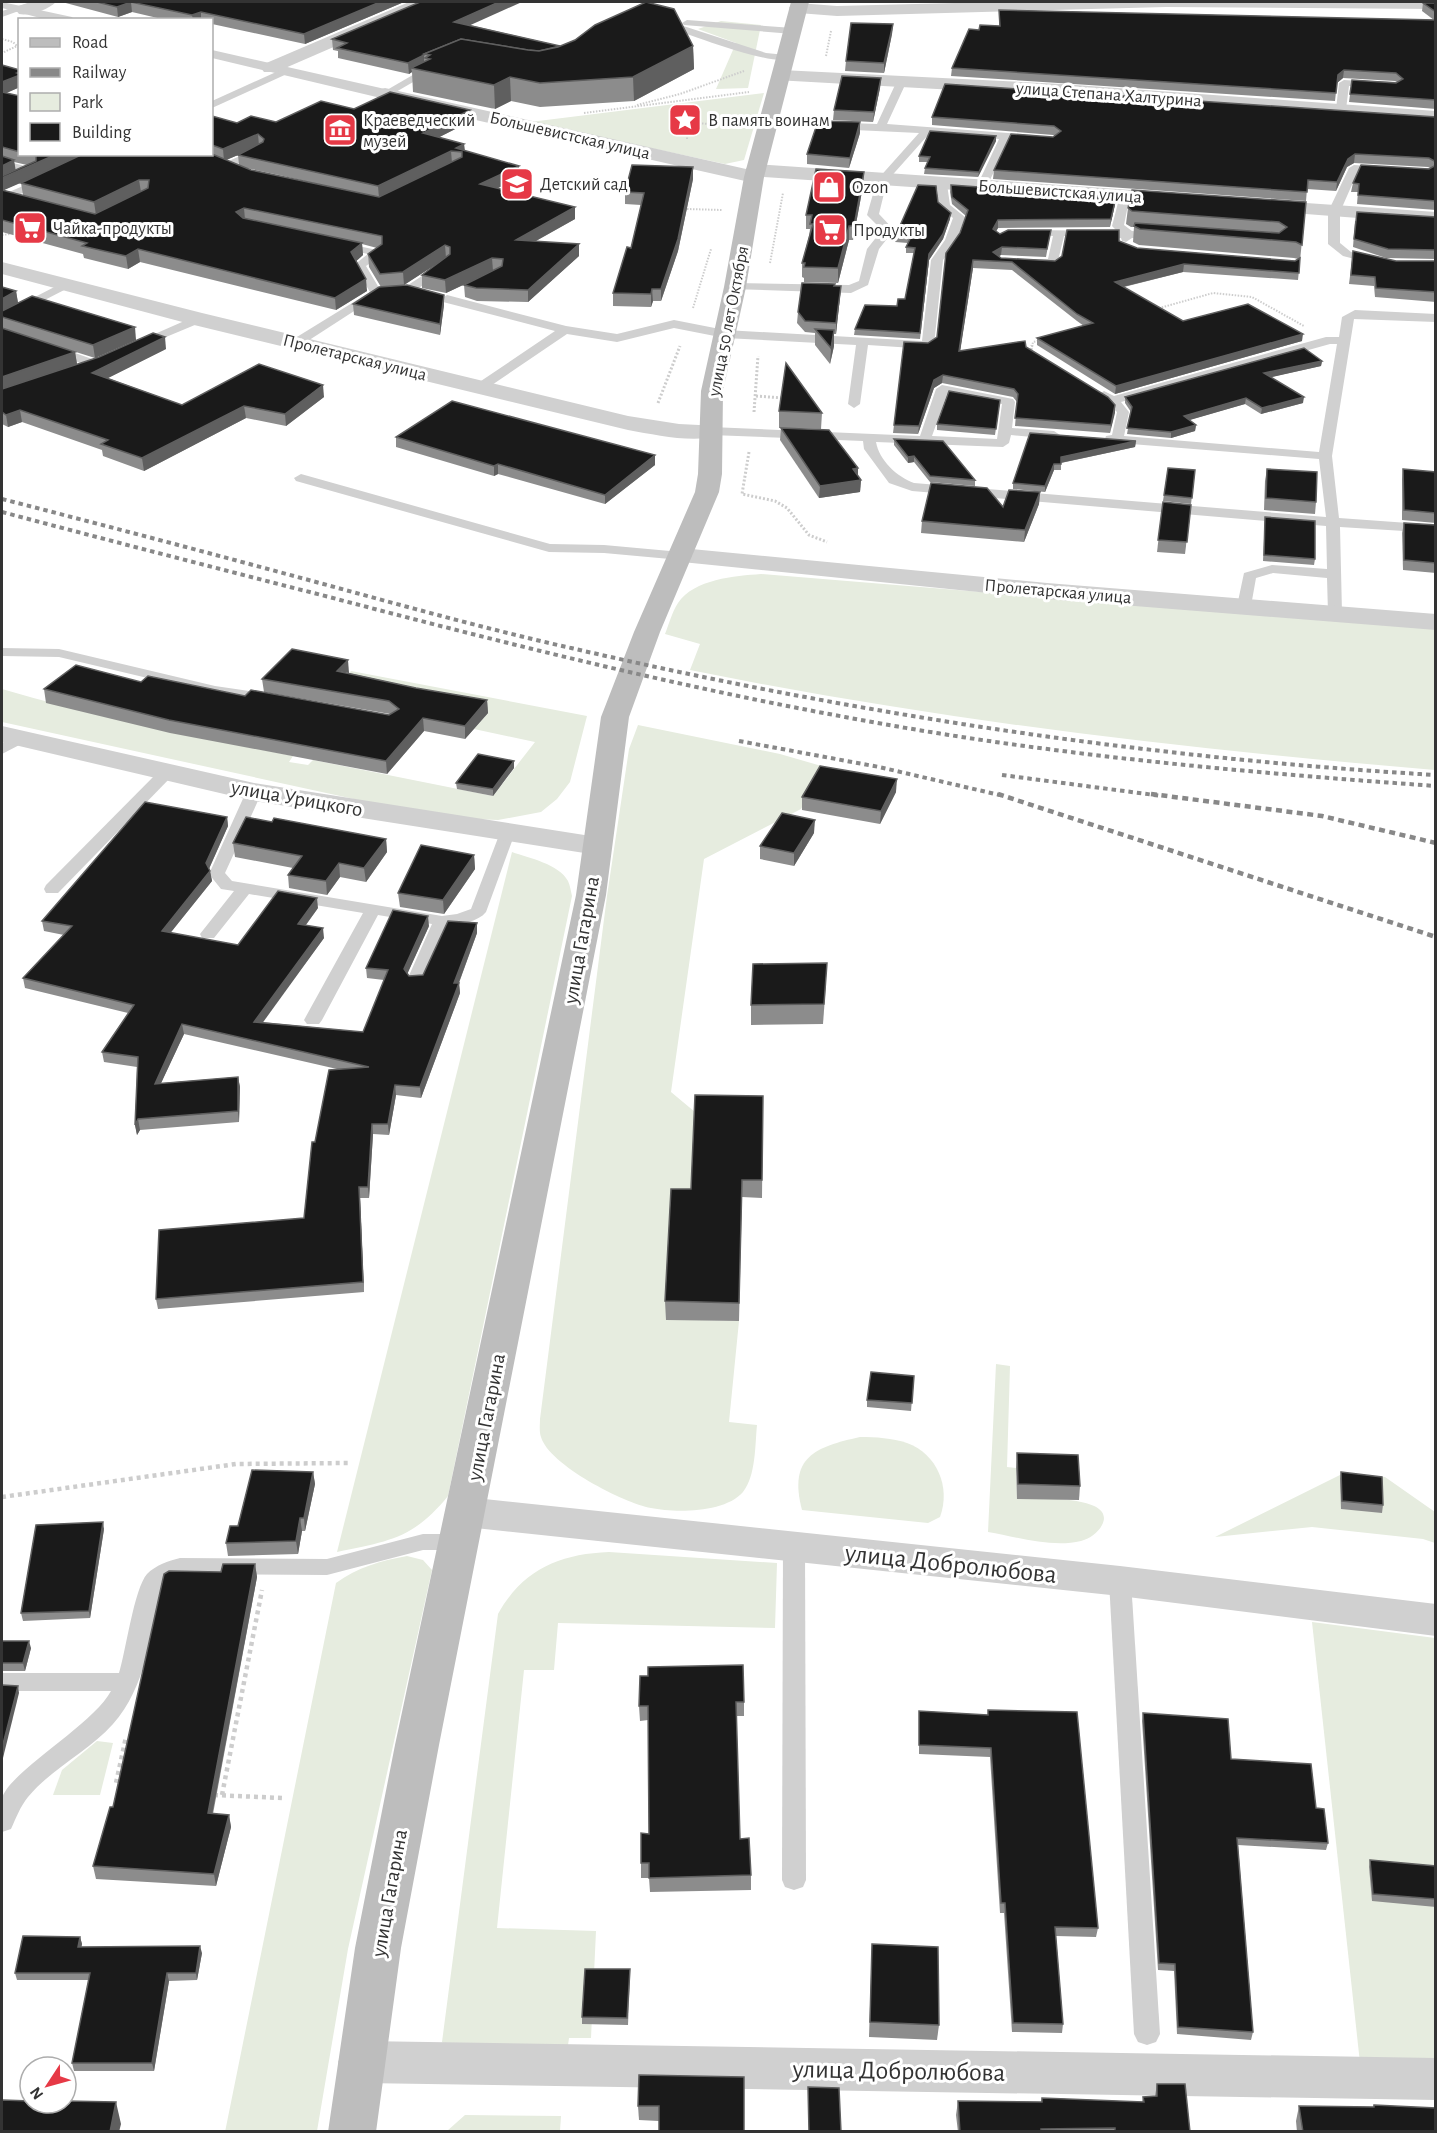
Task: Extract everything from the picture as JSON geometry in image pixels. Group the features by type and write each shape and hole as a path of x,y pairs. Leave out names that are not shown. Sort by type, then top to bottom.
{"main road":[{"name":"улица 50 лет Октября","path":"621,703 647,632 707,492 710,474 712,391 735,287 755,173 799,5"},
{"name":"улица Гагарина","path":"352,2132 385,1914 417,1744 591,894 615,717 621,703"}],"street":[{"path":"28,6 47,2"},
{"path":"278,69 422,2"},
{"path":"799,5 837,10 1166,2 1436,4"},
{"path":"2,4 28,6 61,18"},
{"name":"Большевистская улица","path":"213,54 731,171 786,172 1195,201"},
{"name":"улица Степана Халтурина","path":"783,67 822,77 898,80 1436,117"},
{"path":"1241,205 1436,218"},
{"name":"Пролетарская улица","path":"2,268 198,319 648,428 711,431"},
{"name":"Пролетарская улица","path":"681,556 1047,591 1436,622"},
{"name":"улица Урицкого","path":"8,740 254,792 597,846"},
{"name":"улица Добролюбова","path":"463,1527 794,1546 1120,1581 1436,1620"},
{"name":"улица Добролюбова","path":"362,2062 1436,2079"}],"lane":[{"path":"2,14 28,6"},
{"path":"783,67 765,56 654,20 793,31"},
{"path":"385,94 427,70 450,61"},
{"path":"213,104 278,69"},
{"path":"881,127 900,85 898,80"},
{"path":"1341,109 1344,83 1385,86"},
{"path":"768,123 881,127 1041,139"},
{"path":"735,287 851,289 864,283 873,249 888,230 873,214 882,180 926,131"},
{"path":"982,186 1006,136"},
{"path":"194,156 230,169 258,151"},
{"path":"2,163 32,171 12,181"},
{"path":"1381,262 1347,254 1334,244 1334,212 1354,168 1396,170"},
{"path":"3,197 59,174"},
{"path":"296,343 376,293 408,290 565,330 616,338 674,324 725,334 928,345 937,260 951,240 959,217 945,206 942,184"},
{"path":"1125,195 1118,226 1127,232"},
{"path":"3,197 28,203"},
{"path":"1014,232 1127,232 1173,236"},
{"path":"1022,261 1053,263 1056,240 1061,232"},
{"path":"1127,232 1124,245 1136,250"},
{"path":"322,242 378,253 360,265 376,293"},
{"path":"408,290 445,263"},
{"path":"2,319 66,285"},
{"path":"447,299 467,289"},
{"path":"1335,614 1333,522 1325,456 1336,340 1347,317 1355,314 1436,318"},
{"path":"78,371 198,319"},
{"path":"479,388 565,330"},
{"path":"1113,400 1336,340"},
{"path":"854,404 862,342"},
{"path":"45,347 96,363"},
{"path":"1092,388 1113,400 1123,412 1117,440"},
{"path":"711,431 1003,443 1009,402 942,389 925,439"},
{"path":"1005,431 1072,436"},
{"path":"869,437 871,449 894,480 912,487 1436,529"},
{"path":"1095,438 1325,456"},
{"path":"301,478 549,548 604,549 681,556"},
{"path":"1244,606 1249,576 1272,569 1335,574"},
{"path":"2,652 59,653 215,690 285,702"},
{"path":"52,889 167,772"},
{"path":"254,792 217,874 227,885 442,921 460,919 478,912 507,833"},
{"path":"208,934 246,887"},
{"path":"313,1020 373,909"},
{"path":"416,980 442,921"},
{"path":"2,1822 4,1814 27,1781 70,1750 95,1728 117,1703 127,1682 152,1584 157,1577 180,1566 327,1567 423,1542 463,1527"},
{"path":"794,1546 794,1880"},
{"path":"1120,1581 1147,2034"},
{"path":"2,1682 127,1682"}],"path":[{"path":"822,77 832,23 837,10"},
{"path":"2,39 13,42 17,46 2,53"},
{"path":"618,110 680,94 729,75 764,66 765,56"},
{"path":"685,161 688,123 745,125 722,210 687,209"},
{"path":"766,287 786,172"},
{"path":"2,235 10,234"},
{"path":"657,403 660,401 688,325 713,242"},
{"path":"1146,312 1213,293 1251,297 1336,340"},
{"path":"760,335 753,432 741,494 781,504 809,535 829,543"},
{"path":"1031,351 1033,342 1044,339"},
{"path":"756,396 783,398"},
{"path":"2,1497 236,1464 348,1463"},
{"path":"222,1795 263,1584"},
{"path":"124,1792 116,1783 128,1729"},
{"path":"211,1795 282,1798"}],"green space":[{"path":"721,21 761,25 748,88 716,89 736,43 698,29"},
{"path":"764,93 744,160 725,164 530,122"},
{"path":"761,574 1435,629 1435,770 1248,753 1061,731 875,704 690,670 700,644 665,634 678,603 685,595 704,584 716,580"},
{"path":"351,671 587,716 570,782 557,799 541,812 498,820 475,819 386,806 2,722 2,689 147,726 293,756 289,762 308,765 313,760 493,796 535,742 474,729 488,713 338,684"},
{"path":"638,725 780,754 825,767 801,809 704,859 671,1092 695,1112 691,1197 666,1319 739,1321 729,1422 757,1425 753,1469 743,1492 735,1499 712,1508 686,1511 639,1505 606,1491 558,1459 547,1448 540,1430 607,896 629,749"},
{"path":"512,852 543,862 558,870 568,881 572,896 448,1496 411,1530 386,1541 337,1552"},
{"path":"996,1364 1010,1366 1007,1467 1016,1468 1017,1498 1071,1500 1098,1508 1104,1515 1102,1525 1087,1539 1070,1543 1046,1543 988,1532"},
{"path":"860,1437 884,1438 907,1443 917,1448 934,1463 944,1494 940,1517 928,1523 802,1510 799,1478 802,1466 809,1457 830,1445"},
{"path":"1344,1473 1385,1477 1435,1512 1435,1543 1423,1539 1312,1527 1215,1537"},
{"path":"609,1552 777,1563 775,1628 558,1623 554,1670 524,1670 497,1928 596,1931 591,2038 569,2038 565,2067 466,2066 442,2042 498,1614 519,1586 544,1567 574,1556"},
{"path":"407,1556 423,1560 432,1570 348,1949 317,2131 225,2132 336,1583 370,1565"},
{"path":"1312,1622 1435,1638 1435,2065 1360,2063"},
{"path":"97,1741 113,1743 100,1795 53,1795 62,1770"},
{"path":"465,2115 561,2116 560,2131 447,2131"}],"building":[{"path":"97,2 131,2 117,7"},
{"path":"131,2 380,2 304,34 201,12 192,15"},
{"path":"420,2 499,2 454,22 560,46 539,51 461,39 408,63 337,48 347,43 332,39"},
{"path":"646,2 674,9 693,46 633,77 540,83 510,77 494,85 411,68 430,59 425,58 430,55 424,54 461,39 539,51 558,47 575,40 595,25"},
{"path":"1423,3 1436,3 1436,12"},
{"path":"999,10 1436,20 1436,100 1350,94 1352,80 1396,83 1403,79 1396,73 1344,70 1338,75 1336,93 952,68 969,29 979,30 980,25 1000,26"},
{"path":"851,23 893,24 884,63 846,61"},
{"path":"2,65 18,69 18,76 2,82"},
{"path":"842,76 881,78 874,112 834,110"},
{"path":"945,84 1436,117 1436,162 1429,158 1355,154 1348,159 1337,182 1308,180 1307,192 994,170 1011,134 1053,137 1061,131 1054,126 932,117"},
{"path":"2,92 18,96 18,151 2,147"},
{"path":"390,92 470,110 423,133 464,144 456,148 519,166 480,184 575,207 516,240 579,244 528,290 476,288 464,285 502,266 503,259 492,258 445,280 422,275 450,254 450,247 445,245 403,272 380,274 368,254 382,244 382,236 244,208 236,212 243,218 362,243 351,252 366,279 335,298 138,249 126,256 82,246 87,243 2,220 2,190 95,214 148,188 149,180 139,180 94,202 21,183 79,156 213,154 251,170 379,197 462,157 462,152 451,151 378,186 238,155 263,142 264,139 258,134 223,149 213,145 213,116 237,123 251,116 276,122 321,101 354,109"},
{"path":"818,121 860,122 850,158 807,154"},
{"path":"930,131 996,136 979,172 925,168 930,157 919,156"},
{"path":"2,156 14,160 2,166"},
{"path":"36,156 52,156 2,178 2,176 36,161"},
{"path":"632,165 693,167 678,239 661,289 652,289 651,294 613,293 627,247 631,248 644,193 625,192"},
{"path":"1361,165 1429,169 1436,165 1436,201 1358,195 1359,184 1353,183"},
{"path":"816,169 864,172 854,226 849,226 838,268 804,267 805,263 802,263 813,224 810,224 812,215 806,215"},
{"path":"918,185 936,186 938,202 951,213 943,234 929,254 920,333 855,329 865,305 897,306 898,299 905,299 915,248 906,247 911,237 895,237"},
{"path":"951,185 1116,197 1111,219 998,220 993,229 1000,234 1008,230 1051,230 1047,249 1002,247 993,252 1001,258 1055,261 1062,256 1067,230 1119,230 1119,241 1137,248 1295,261 1300,258 1299,273 1184,264 1115,282 1183,321 1248,304 1303,334 1116,386 1037,338 1093,323 1077,314 1012,262 973,260 959,351 1025,341 1026,347 1108,397 1115,405 1111,425 1015,418 1018,394 1014,389 943,375 934,380 919,426 894,425 904,342 928,343 937,337 946,253 960,233 968,210 952,197"},
{"path":"1132,190 1306,202 1302,245 1296,242 1140,229 1134,226 1135,223 1279,233 1287,227 1279,222 1132,211 1128,208"},
{"path":"1357,212 1436,217 1436,250 1388,249 1354,239"},
{"path":"1353,251 1396,261 1436,261 1436,292 1376,288 1375,277 1351,275"},
{"path":"802,283 841,286 836,323 805,321 798,312"},
{"path":"407,285 444,295 440,324 353,304 379,287"},
{"path":"2,287 16,291 2,299"},
{"path":"32,296 135,327 93,345 2,317 2,311"},
{"path":"2,328 75,352 2,377"},
{"path":"815,329 834,330 831,348"},
{"path":"153,333 165,337 92,373 182,405 259,364 323,385 285,414 244,406 142,458 101,444 108,440 20,410 6,415 2,412 2,389 99,357"},
{"path":"1304,348 1322,361 1264,373 1304,397 1262,408 1246,398 1184,416 1196,425 1171,432 1127,428 1132,407 1125,397"},
{"path":"786,363 822,413 779,411"},
{"path":"949,391 1000,400 996,429 937,424"},
{"path":"452,401 655,455 605,495 396,437"},
{"path":"781,428 829,430 858,468 853,469 861,480 820,486"},
{"path":"1030,433 1136,441 1061,457 1061,464 1054,464 1045,486 1013,483"},
{"path":"894,439 943,441 975,480 930,476 914,456 908,457"},
{"path":"1168,468 1195,470 1192,498 1164,495"},
{"path":"1267,469 1317,472 1316,502 1266,498"},
{"path":"1403,469 1436,472 1436,513 1404,510"},
{"path":"931,483 987,488 1003,507 1009,490 1040,492 1025,530 922,521"},
{"path":"1163,502 1191,505 1187,542 1158,540"},
{"path":"1265,517 1315,521 1315,559 1264,555"},
{"path":"1404,523 1436,525 1436,563 1404,560"},
{"path":"292,649 348,660 337,671 487,700 465,726 423,718 386,761 169,720 44,689 76,665 141,682 148,676 245,696 251,690 389,715 399,709 389,701 262,679"},
{"path":"478,754 514,761 493,789 456,783"},
{"path":"820,766 897,779 881,811 802,797"},
{"path":"145,802 227,817 206,863 210,871 162,931 238,945 278,891 317,898 298,924 323,928 254,1022 363,1032 388,970 366,968 393,910 428,916 404,969 409,976 423,975 448,921 477,923 454,983 459,983 420,1087 395,1085 388,1124 372,1124 368,1187 359,1187 363,1282 156,1299 159,1230 304,1218 312,1142 315,1142 329,1070 369,1067 182,1024 155,1084 238,1077 238,1111 138,1119 135,1125 138,1057 102,1052 134,1005 23,978 72,926 42,921"},
{"path":"782,813 815,820 794,853 760,846"},
{"path":"246,817 272,822 274,818 386,839 364,868 339,863 326,881 288,875 302,856 233,843"},
{"path":"421,845 474,855 443,900 398,893"},
{"path":"827,963 824,1004 751,1005 753,964"},
{"path":"695,1095 763,1096 762,1180 742,1180 739,1303 665,1301 671,1189 691,1189"},
{"path":"871,1372 914,1376 912,1403 867,1400"},
{"path":"1017,1453 1078,1455 1080,1486 1018,1484"},
{"path":"252,1470 313,1472 304,1518 300,1518 296,1541 226,1543 230,1526 238,1526"},
{"path":"1341,1472 1382,1477 1383,1505 1342,1501"},
{"path":"103,1522 89,1611 21,1613 36,1525"},
{"path":"223,1564 255,1564 208,1813 229,1815 214,1874 93,1866 110,1807 113,1807 164,1574 169,1571 221,1572"},
{"path":"2,1641 29,1641 23,1663 2,1663"},
{"path":"743,1665 744,1702 736,1702 740,1839 749,1838 751,1875 649,1878 649,1863 641,1863 641,1833 649,1834 648,1706 639,1706 640,1676 648,1676 648,1667"},
{"path":"2,1685 18,1686 2,1748"},
{"path":"988,1710 1077,1712 1098,1928 1055,1927 1063,2024 1013,2023 1005,1903 1001,1903 991,1748 919,1745 919,1711 988,1715"},
{"path":"1143,1713 1228,1719 1231,1759 1311,1764 1316,1808 1324,1809 1328,1843 1237,1838 1253,2032 1178,2027 1175,1964 1159,1963"},
{"path":"1370,1860 1436,1866 1436,1899 1373,1894"},
{"path":"23,1936 80,1937 78,1947 200,1946 196,1973 167,1973 152,2063 78,2063 78,2055 74,2055 90,1973 15,1973"},
{"path":"872,1944 938,1947 939,2025 870,2022"},
{"path":"585,1969 630,1969 627,2018 582,2017"},
{"path":"639,2075 744,2077 744,2132 659,2132 659,2106 638,2106"},
{"path":"1157,2084 1185,2084 1190,2132 1115,2132 1115,2128 1041,2129 1041,2132 960,2132 958,2101 1042,2102 1042,2098 1144,2102 1143,2097 1157,2096"},
{"path":"808,2087 839,2088 841,2132 809,2132"},
{"path":"2,2100 18,2101 18,2115 78,2115 78,2101 116,2102 110,2132 2,2132"},
{"path":"1374,2105 1436,2108 1436,2132 1303,2132 1299,2106 1374,2107"}],"railway":[{"path":"2,499 425,612 571,648 785,693 893,713 1109,745 1218,757 1436,775"},
{"path":"2,512 393,614 650,677 780,705 918,730 1065,751 1213,768 1436,786"},
{"path":"739,741 879,767 1004,796"},
{"path":"1002,775 1162,796"},
{"path":"998,794 1436,937"},
{"path":"1151,794 1322,816 1436,843"}],"place":[{"name":"В память воинам","path":"685,120"},
{"name":"Краеведческий музей","path":"340,130"},
{"name":"Детский сад","path":"517,184"},
{"name":"Ozon","path":"829,187"},
{"name":"Чайка-продукты","path":"30,228"},
{"name":"Продукты","path":"830,230"}]}
